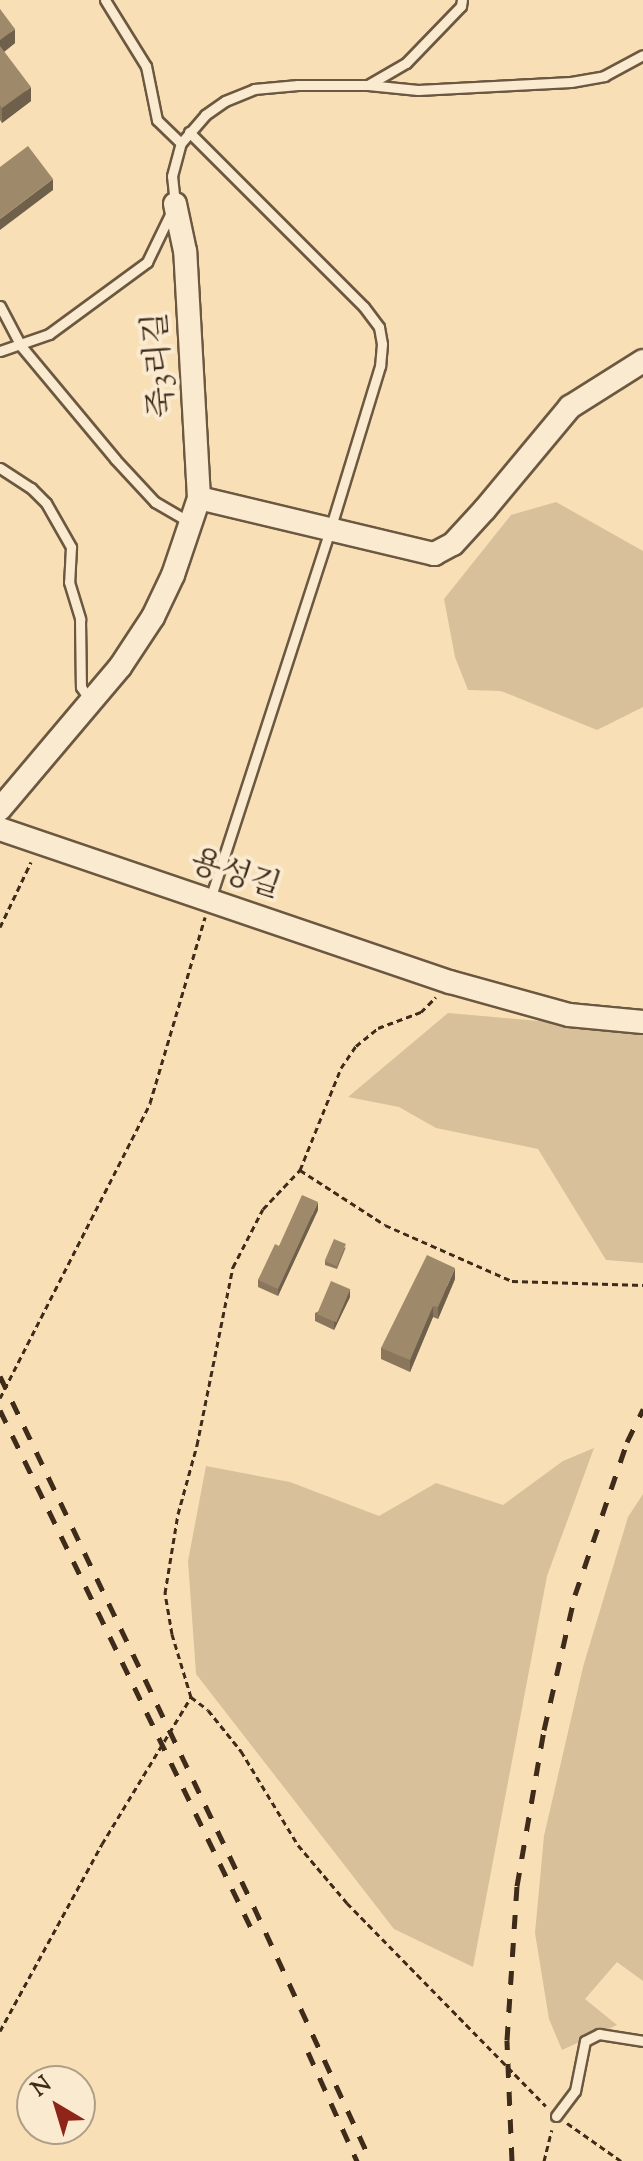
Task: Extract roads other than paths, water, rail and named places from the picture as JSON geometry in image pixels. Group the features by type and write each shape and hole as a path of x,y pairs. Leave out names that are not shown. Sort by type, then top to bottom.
{"street":[{"name":"죽3리길","path":"0,809 91,702 153,617 199,498 185,251 175,204"},
{"path":"199,498 434,554 453,544 570,407 643,361"},
{"name":"용성길","path":"0,829 450,982 569,1015 643,1022"}],"lane":[{"path":"105,0 146,66 157,120 181,143"},
{"path":"368,85 406,63 461,6 462,0"},
{"name":"죽3리길","path":"0,351 49,334 147,262 175,204 172,176 181,143 205,115 225,101 254,89 368,85 418,90 571,82 604,76 643,55"},
{"path":"189,132 364,307 379,327 380,366 210,902"},
{"path":"0,306 21,346 155,502 191,523"},
{"path":"0,468 31,488 46,503 62,525 71,547 69,582 80,619 81,687 91,702"},
{"path":"556,2116 575,2091 585,2041 599,2034 643,2041"}],"railway":[{"path":"0,1376 254,1907 371,2161"},
{"path":"512,2161 507,2040 517,1886 544,1730 575,1595 627,1442 643,1409"},
{"path":"0,1410 253,1932"},
{"path":"308,2052 357,2161"}]}
